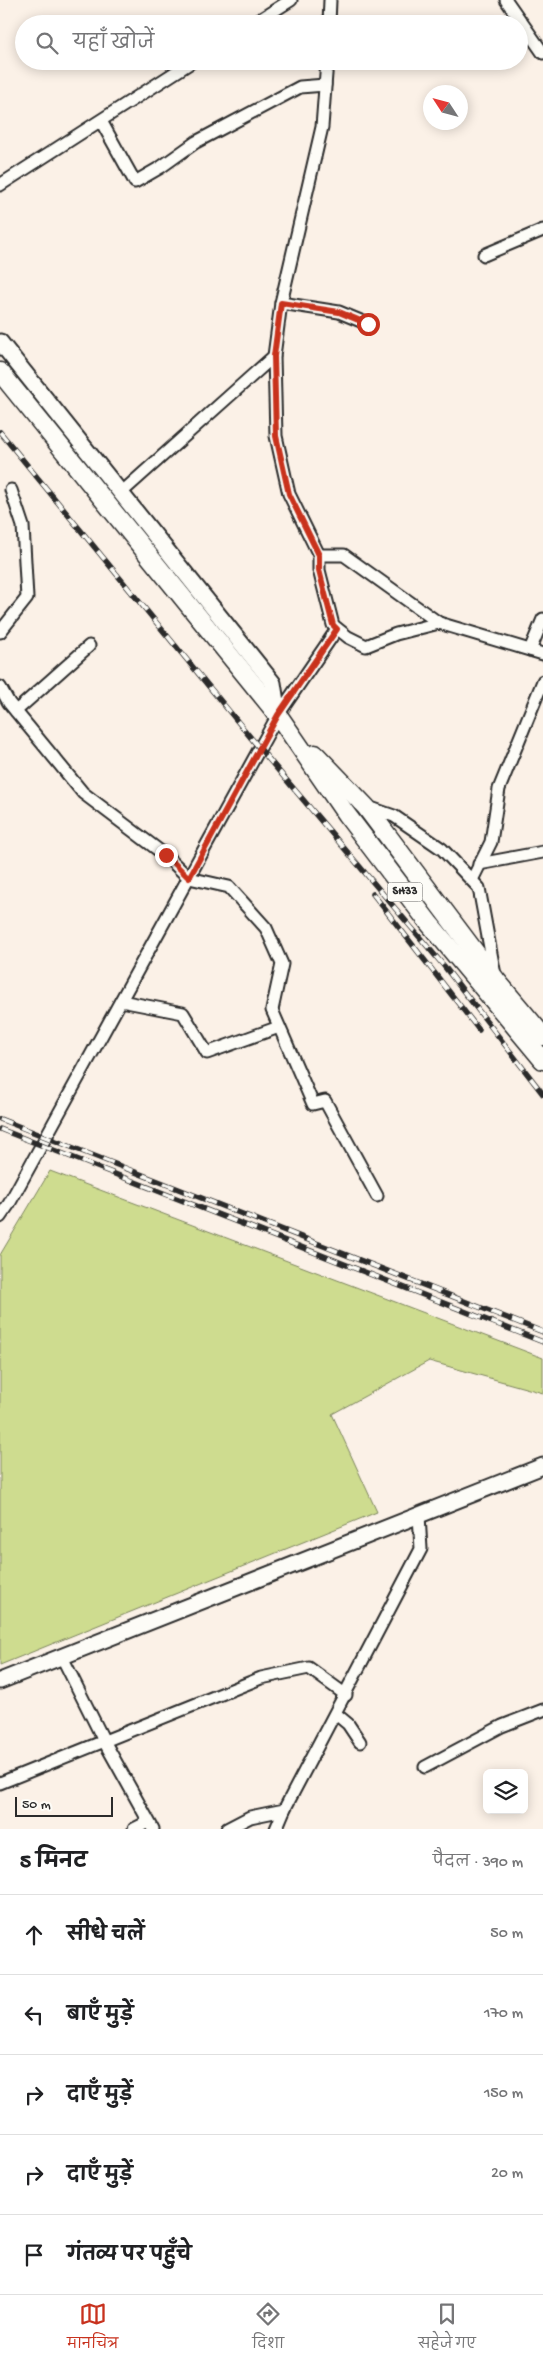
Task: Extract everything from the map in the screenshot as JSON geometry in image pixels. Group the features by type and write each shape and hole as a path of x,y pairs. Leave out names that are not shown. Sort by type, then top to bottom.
{"main road":[{"path":"0,372 278,715"},
{"name":"SH33","path":"278,715 366,807 496,980 543,1036"},
{"name":"SH33","path":"278,715 346,814 430,923 543,1060"}],"street":[{"path":"267,15 291,0"},
{"path":"329,15 330,0"},
{"path":"506,0 516,15"},
{"path":"528,32 543,53"},
{"path":"0,185 178,70"},
{"path":"326,70 322,127 281,303 274,356 276,436 289,494 319,555 319,570 333,625 348,637 366,646 396,634 439,624"},
{"path":"101,121 136,182 196,142 300,87 325,85"},
{"path":"484,255 543,230"},
{"path":"281,303 339,312 368,324"},
{"path":"0,342 273,683 278,715"},
{"path":"121,494 274,356"},
{"path":"0,632 28,598 23,526 11,490"},
{"path":"319,555 344,556 439,624 543,654"},
{"path":"530,650 543,619"},
{"path":"0,1217 278,715 337,629"},
{"path":"16,710 89,646"},
{"path":"472,880 490,842 499,789 543,681"},
{"path":"0,687 16,710 83,793 166,855 189,878 229,887 266,928 282,964 272,1010 279,1027 313,1104 326,1101 377,1196"},
{"path":"366,807 394,816 442,849 479,888 496,980"},
{"path":"479,864 543,852"},
{"path":"121,1001 183,1013 207,1053 279,1027"},
{"path":"0,1681 543,1466"},
{"path":"276,1829 284,1810 421,1549 419,1515"},
{"path":"62,1657 104,1742 150,1825 134,1829"},
{"path":"0,1783 260,1678 309,1668 346,1694"},
{"path":"425,1767 502,1726 543,1710"},
{"path":"336,1714 348,1724 360,1742"},
{"path":"227,1829 250,1818 284,1810"}],"green space":[{"path":"50,1171 543,1358 543,1393 429,1361 332,1414 377,1512 0,1665 0,1255"}],"railway":[{"path":"0,432 261,750 444,966 543,1094"},
{"path":"373,894 479,1030"},
{"path":"0,1119 543,1332"},
{"path":"0,1129 543,1342"}],"route":[{"path":"166,855 189,878 261,750 278,715 337,629 333,625 319,570 319,555 289,494 276,436 274,356 281,303 339,312 368,324"}]}
